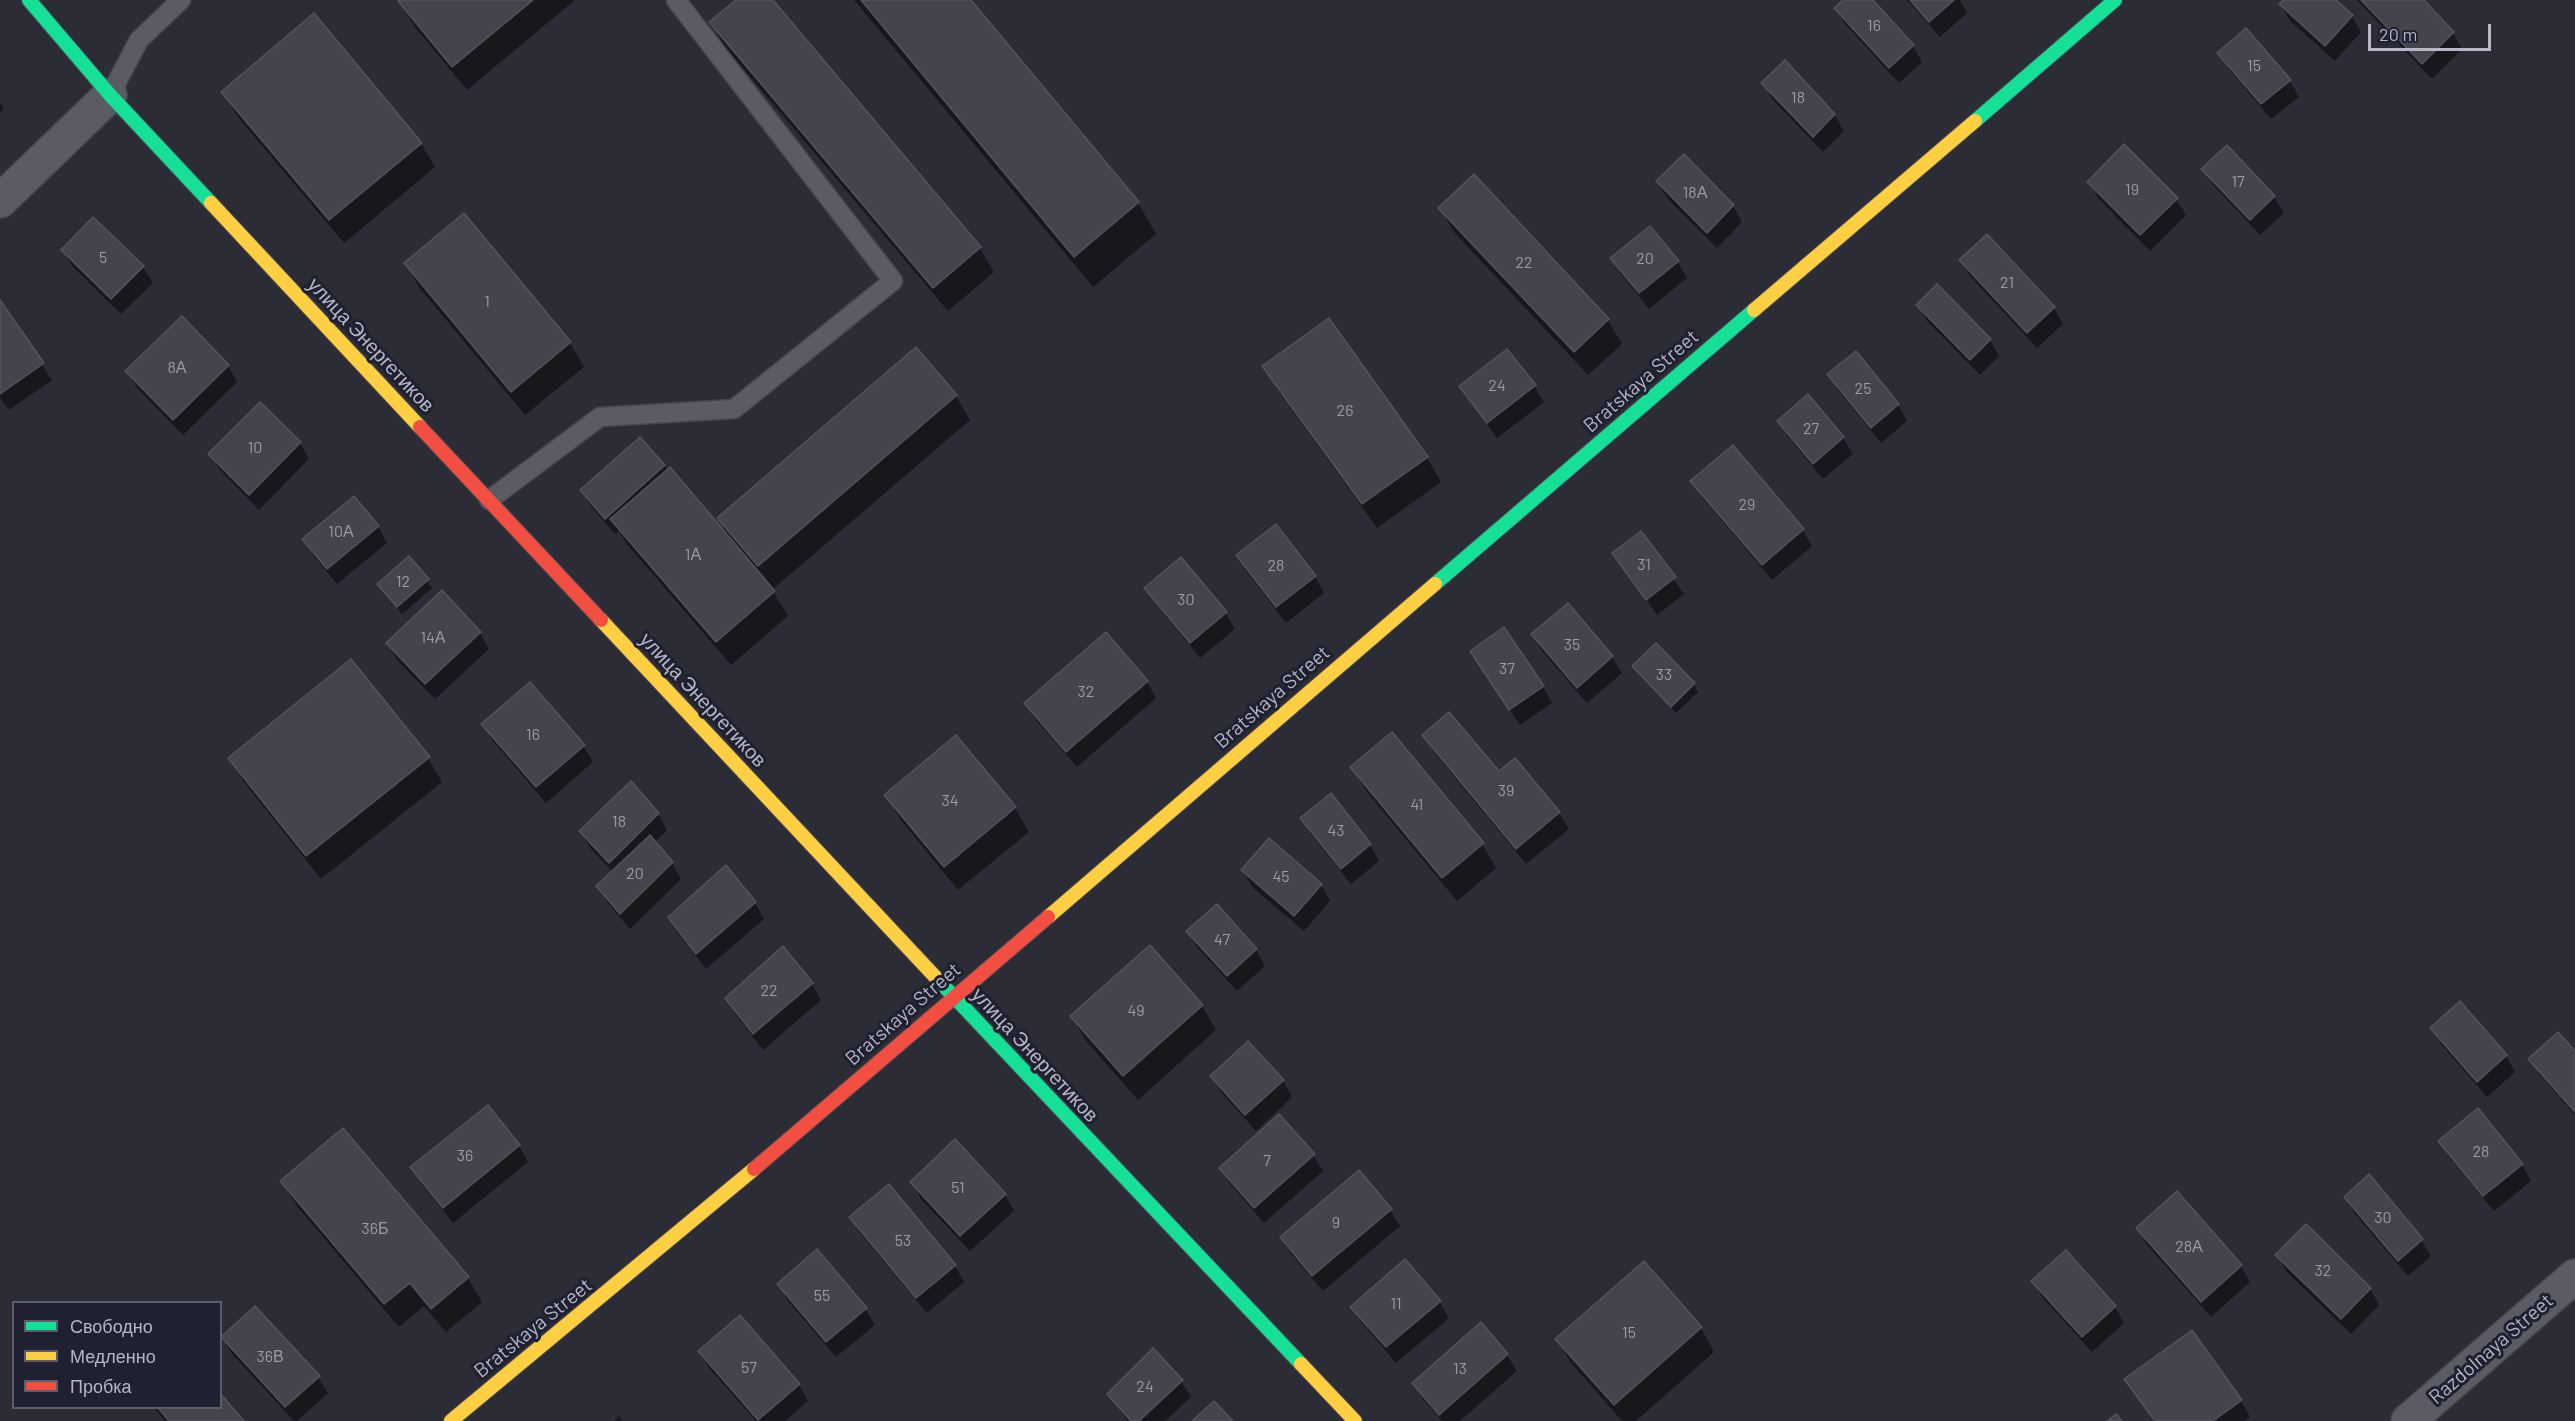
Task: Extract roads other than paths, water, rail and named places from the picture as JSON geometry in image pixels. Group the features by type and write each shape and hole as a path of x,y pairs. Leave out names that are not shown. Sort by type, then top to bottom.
{"main road":[{"name":"улица Энергетиков","path":"29,0 110,96 953,996 1355,1421"},
{"name":"Bratskaya Street","path":"451,1421 688,1226 2115,0"}],"street":[{"path":"0,201 110,96"},
{"name":"Razdolnaya Street","path":"2408,1421 2575,1276"}],"lane":[{"path":"110,96 139,40 181,0"},
{"path":"489,500 600,417 734,409 893,281 676,0"}]}
